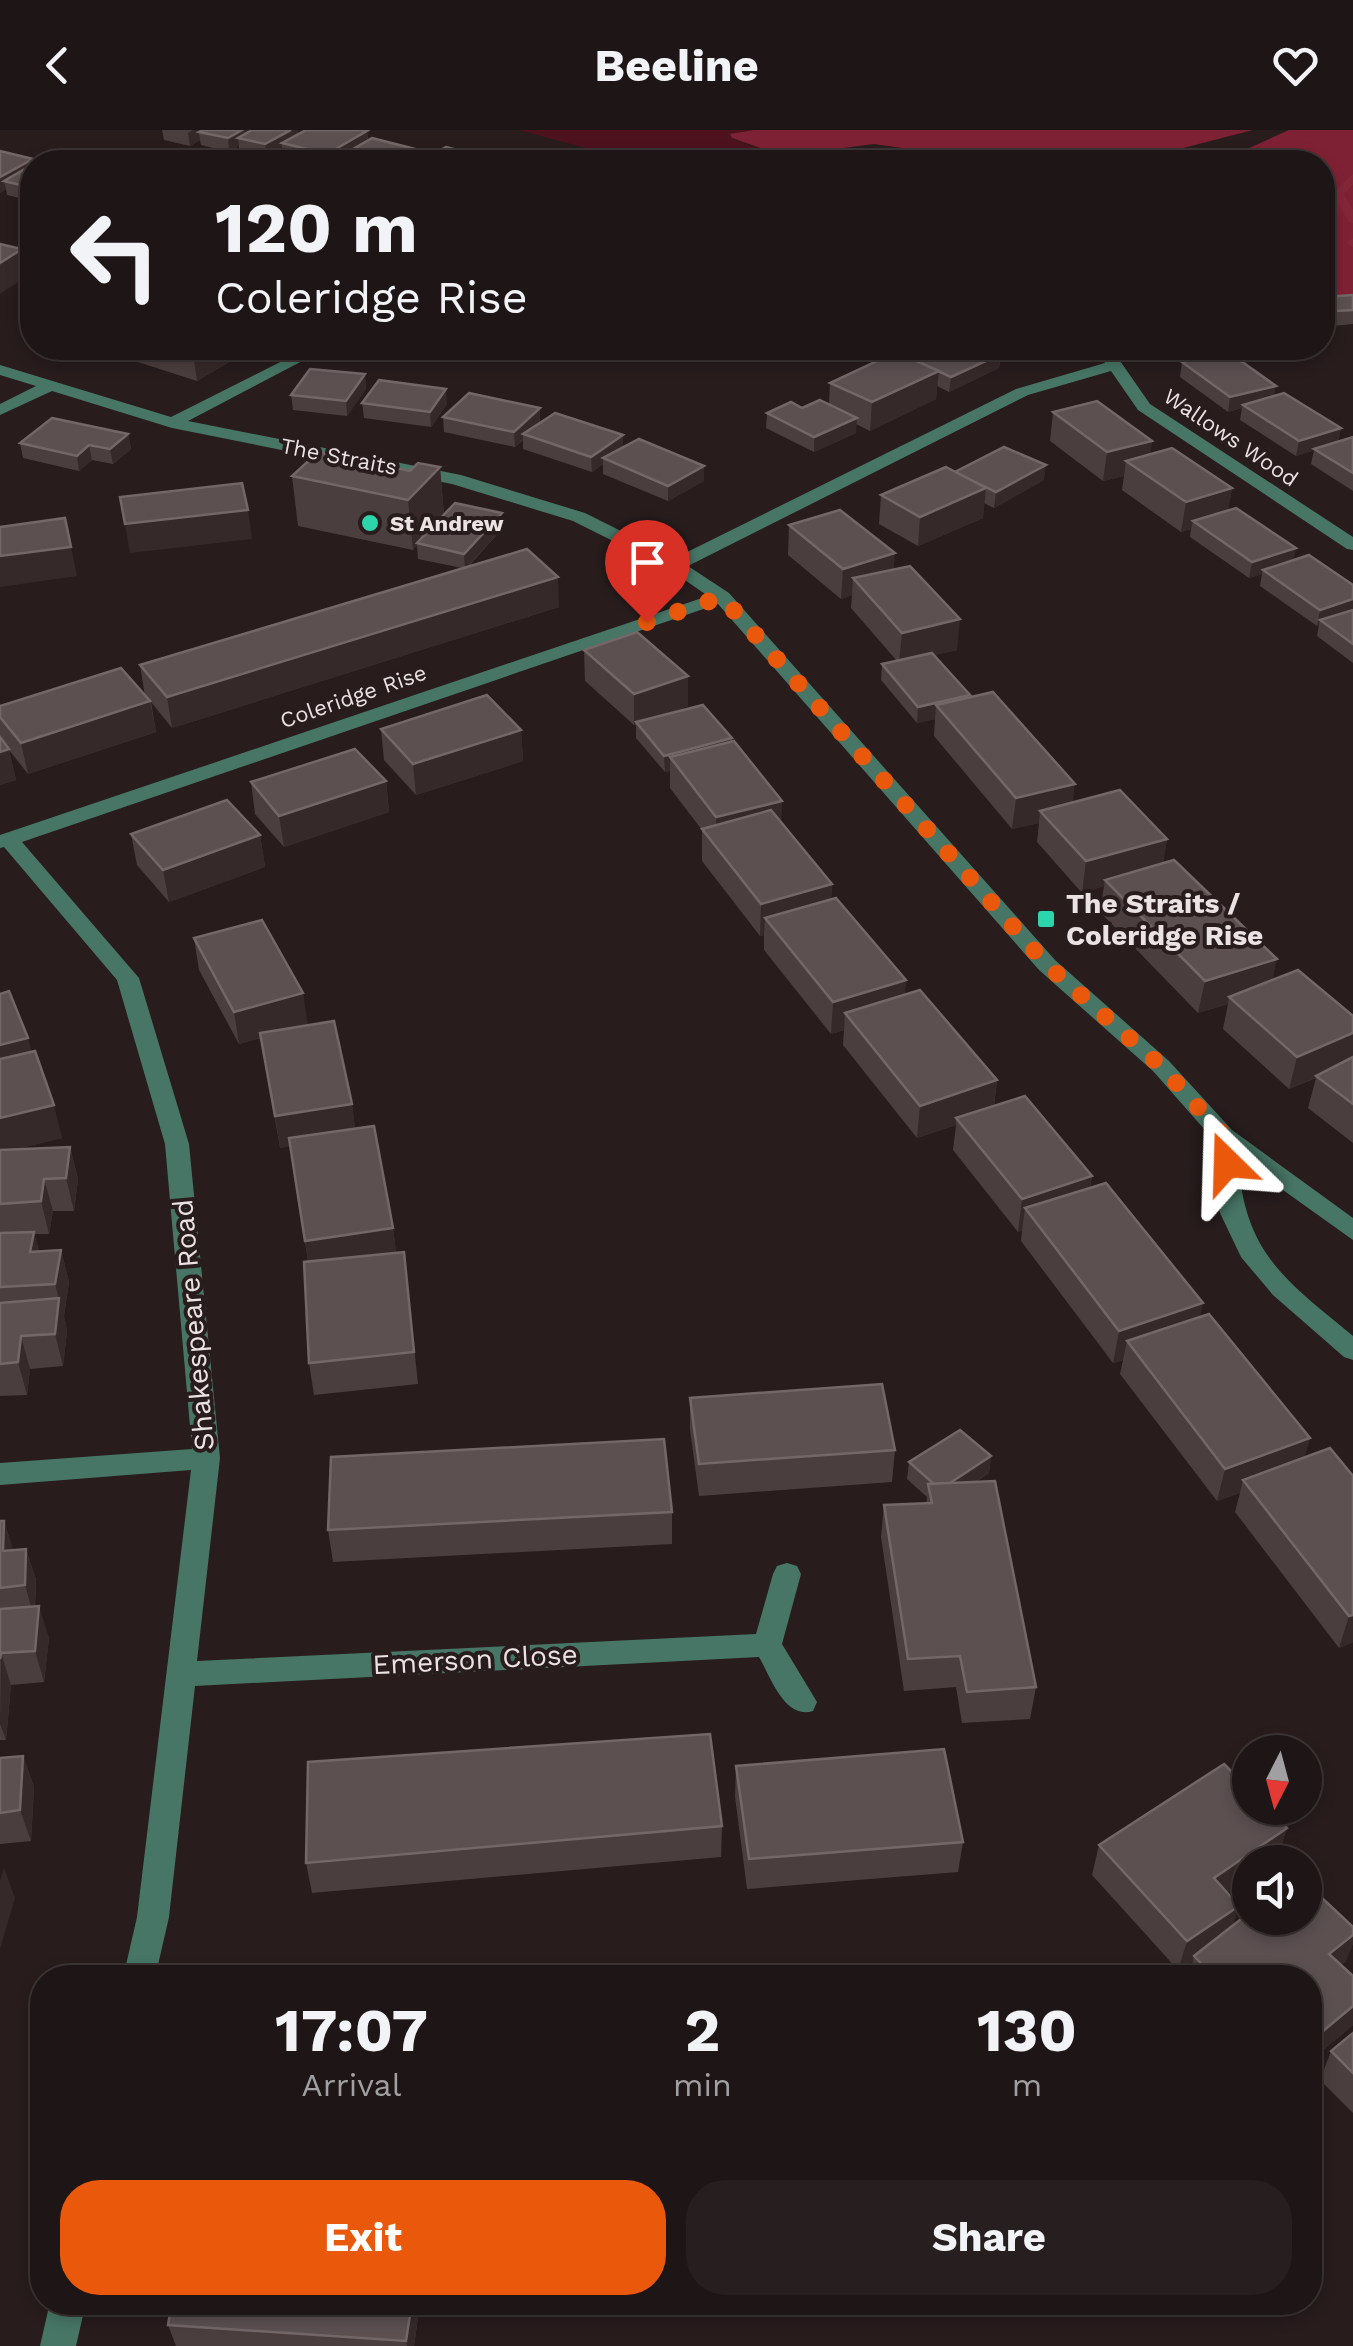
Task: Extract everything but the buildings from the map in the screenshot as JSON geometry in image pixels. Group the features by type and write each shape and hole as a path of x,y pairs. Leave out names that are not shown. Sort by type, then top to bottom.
{"street":[{"path":"172,423 296,360"},
{"name":"Wallows Wood","path":"1112,360 1144,407 1353,545"},
{"path":"675,566 1022,392 1116,366"},
{"name":"The Straits","path":"0,370 48,388 172,423 455,479 578,517 675,566 722,597 1047,965 1161,1066 1224,1136 1353,1231"},
{"path":"0,410 48,388"},
{"name":"Coleridge Rise","path":"4,840 722,597"},
{"name":"Shakespeare Road","path":"4,840 128,978 176,1144 206,1458 153,1917 143,1965"},
{"path":"1224,1136 1232,1216 1258,1263 1353,1350"},
{"path":"0,1474 206,1458"},
{"path":"786,1574 767,1645 802,1702"},
{"name":"Emerson Close","path":"182,1674 767,1645"},
{"path":"58,2346 65,2315"}],"shaded area":[{"path":"519,130 754,130 731,134 732,139 765,150 593,150"},
{"path":"754,130 1253,130 1176,150 916,150 874,144 828,150 766,150 730,134"},
{"path":"1289,130 1353,130 1353,309 1339,310 1335,305 1335,150 1245,150"}],"waterway":[{"path":"1353,177 1338,194 1353,220"}],"place":[{"name":"St Andrew","path":"370,523"},
{"name":"The Straits / Coleridge Rise","path":"1046,919"}],"route":[{"path":"647,622 722,597 1047,965 1161,1066 1224,1136 1227,1163"}]}
